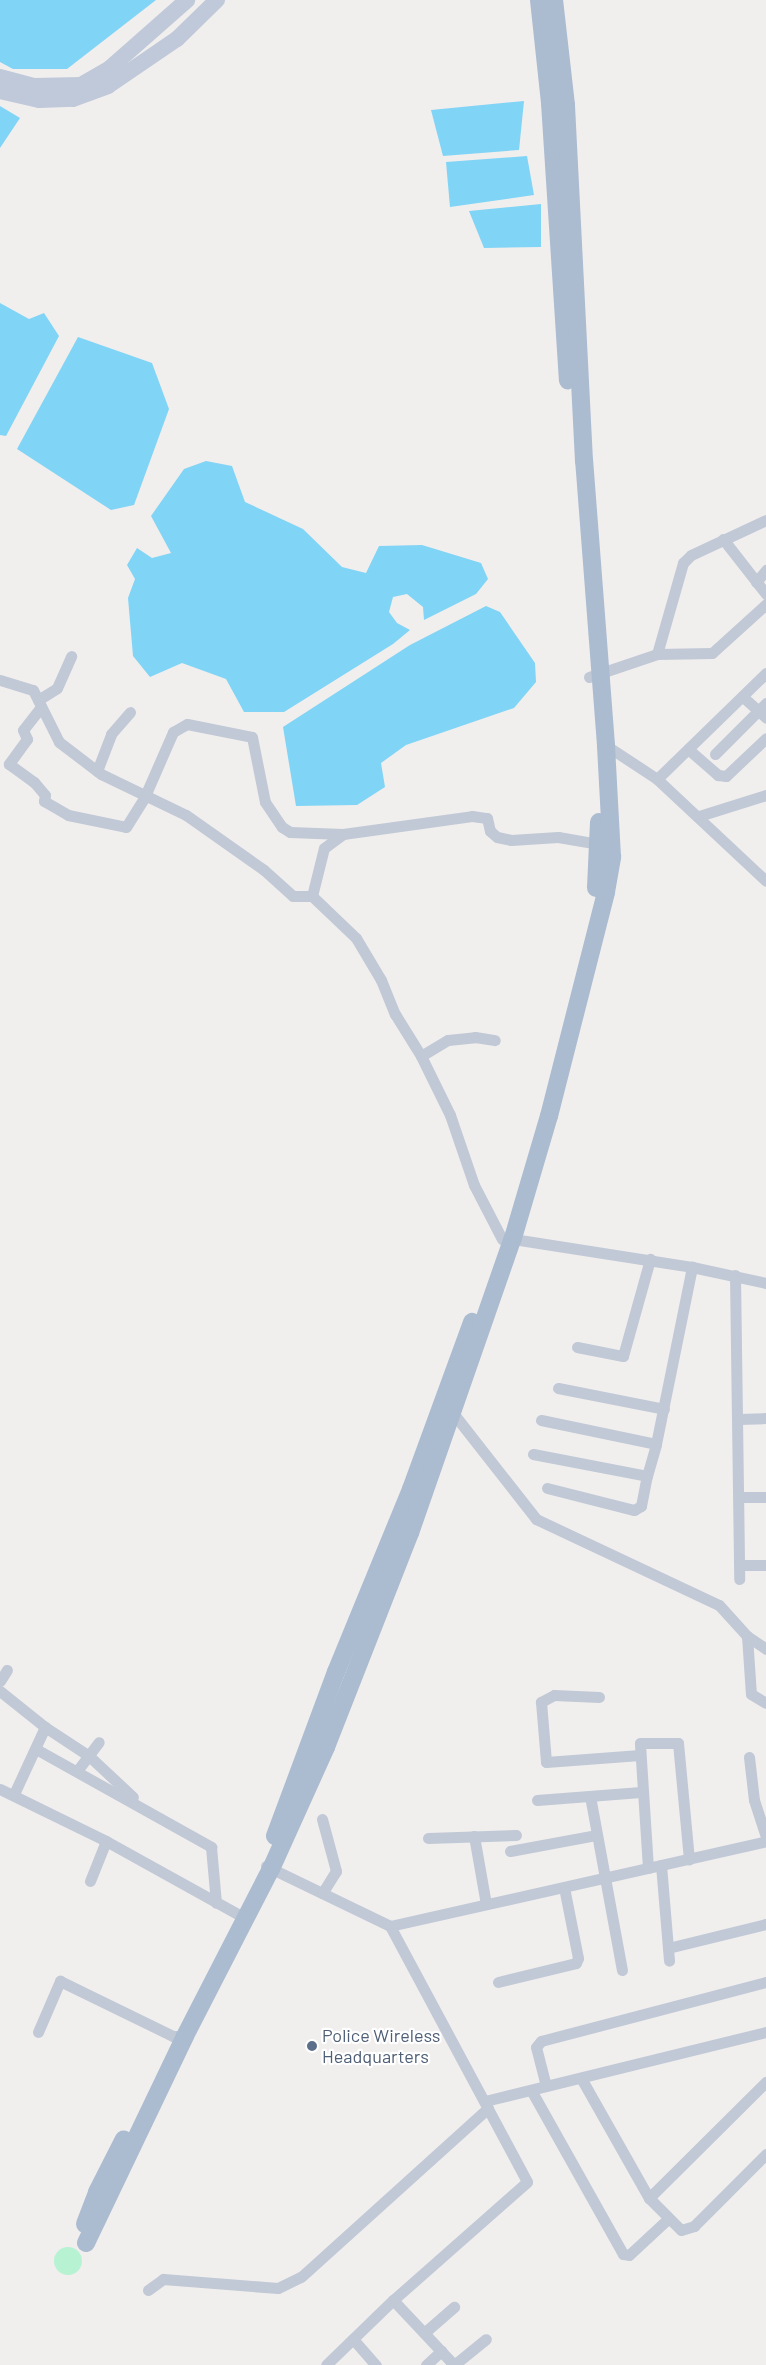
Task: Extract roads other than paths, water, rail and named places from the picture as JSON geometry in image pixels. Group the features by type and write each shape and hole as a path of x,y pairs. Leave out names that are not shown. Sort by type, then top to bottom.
{"main road":[{"path":"0,77 34,86 81,85 110,68 187,0"},
{"path":"0,91 39,100 73,99 108,86 177,39 217,0"},
{"path":"268,1867 336,1672 411,1489 506,1238 549,1116 606,892 612,858 594,676 586,568 570,424 550,103 539,0"},
{"path":"554,0 566,105 594,676"},
{"path":"83,2241 97,2192 268,1867 326,1747 410,1533 453,1413 506,1238 597,885 602,744"}],"street":[{"path":"657,654 683,563 691,555 766,520"},
{"path":"723,539 766,594"},
{"path":"756,582 766,570"},
{"path":"594,676 657,654 712,653 766,604"},
{"path":"71,656 57,688 40,704 23,730 27,739 8,764 34,782 45,795 44,801 68,815 126,827 145,796 173,732 180,726 248,734 254,742 265,802 276,822 290,832 343,834 472,816 487,818 490,831 497,837 511,840 558,837 599,844"},
{"path":"657,779 766,673"},
{"path":"0,680 33,690 59,742 98,772 186,815 264,870 293,896 312,896 356,938 381,980 395,1014 421,1056 450,1115 474,1185 506,1238 692,1266 766,1283"},
{"path":"714,754 763,711 743,697"},
{"path":"98,772 111,734 130,712"},
{"path":"688,749 718,775 726,776 766,738"},
{"path":"602,744 657,779 699,816 766,881"},
{"path":"699,816 766,795"},
{"path":"312,896 324,848 343,834"},
{"path":"421,1056 448,1040 475,1038 495,1040"},
{"path":"577,1347 623,1356 650,1259"},
{"path":"547,1488 634,1510 641,1506 664,1409 692,1266"},
{"path":"735,1275 739,1419 739,1579"},
{"path":"558,1388 664,1409"},
{"path":"453,1413 536,1519 719,1605 747,1636 766,1649"},
{"path":"739,1419 766,1418"},
{"path":"541,1420 656,1444"},
{"path":"533,1454 647,1476"},
{"path":"739,1497 766,1497"},
{"path":"740,1565 766,1565"},
{"path":"747,1636 751,1694 766,1703"},
{"path":"0,1681 7,1670"},
{"path":"0,1691 45,1727 89,1756 147,1810"},
{"path":"599,1697 554,1695 541,1702 546,1762 640,1754"},
{"path":"14,1794 45,1727"},
{"path":"77,1771 99,1742"},
{"path":"648,1868 641,1792 640,1743 678,1743 689,1859"},
{"path":"36,1749 212,1847 216,1904"},
{"path":"390,1926 766,1840 760,1799 749,1757"},
{"path":"0,1789 14,1794 106,1841 216,1904 241,1916"},
{"path":"537,1800 641,1792"},
{"path":"590,1796 622,1970"},
{"path":"322,1819 336,1871 322,1893"},
{"path":"428,1838 516,1835"},
{"path":"510,1852 596,1835"},
{"path":"474,1836 486,1904"},
{"path":"90,1882 106,1841"},
{"path":"661,1865 669,1961"},
{"path":"268,1867 390,1926 527,2182 393,2300 354,2340 326,2365"},
{"path":"498,1982 576,1963 578,1958 564,1887"},
{"path":"668,1948 766,1924"},
{"path":"38,2032 60,1981 179,2036"},
{"path":"546,2086 536,2047 541,2040 766,1982"},
{"path":"148,2290 164,2279 278,2288 301,2278 487,2105 546,2086 766,2032"},
{"path":"581,2078 649,2198 681,2230 694,2226 766,2154"},
{"path":"649,2198 766,2082"},
{"path":"532,2090 623,2254 629,2255 669,2218"},
{"path":"393,2300 454,2365 486,2339"},
{"path":"424,2333 454,2307"},
{"path":"354,2340 376,2365"},
{"path":"426,2365 441,2351"}],"water":[{"path":"0,0 156,0 67,69 13,69 0,62"},
{"path":"524,101 519,150 443,156 431,110"},
{"path":"0,106 20,118 0,148"},
{"path":"527,156 534,195 450,207 446,162"},
{"path":"541,204 541,247 484,248 469,211"},
{"path":"0,303 29,319 44,313 59,336 6,436 0,435"},
{"path":"78,337 152,363 169,409 134,505 111,510 17,449"},
{"path":"206,461 232,466 245,502 303,529 342,567 366,573 379,546 422,545 481,563 488,579 476,594 424,620 423,607 407,594 393,597 389,612 397,623 410,630 393,644 284,712 244,712 226,679 182,663 150,677 133,656 128,598 135,579 127,565 137,548 152,558 171,553 151,516 184,469"},
{"path":"486,606 500,612 535,663 536,682 514,708 406,745 381,763 385,787 357,805 296,806 283,727 410,645"}],"place":[{"name":"Police Wireless Headquarters","path":"312,2046"}]}
